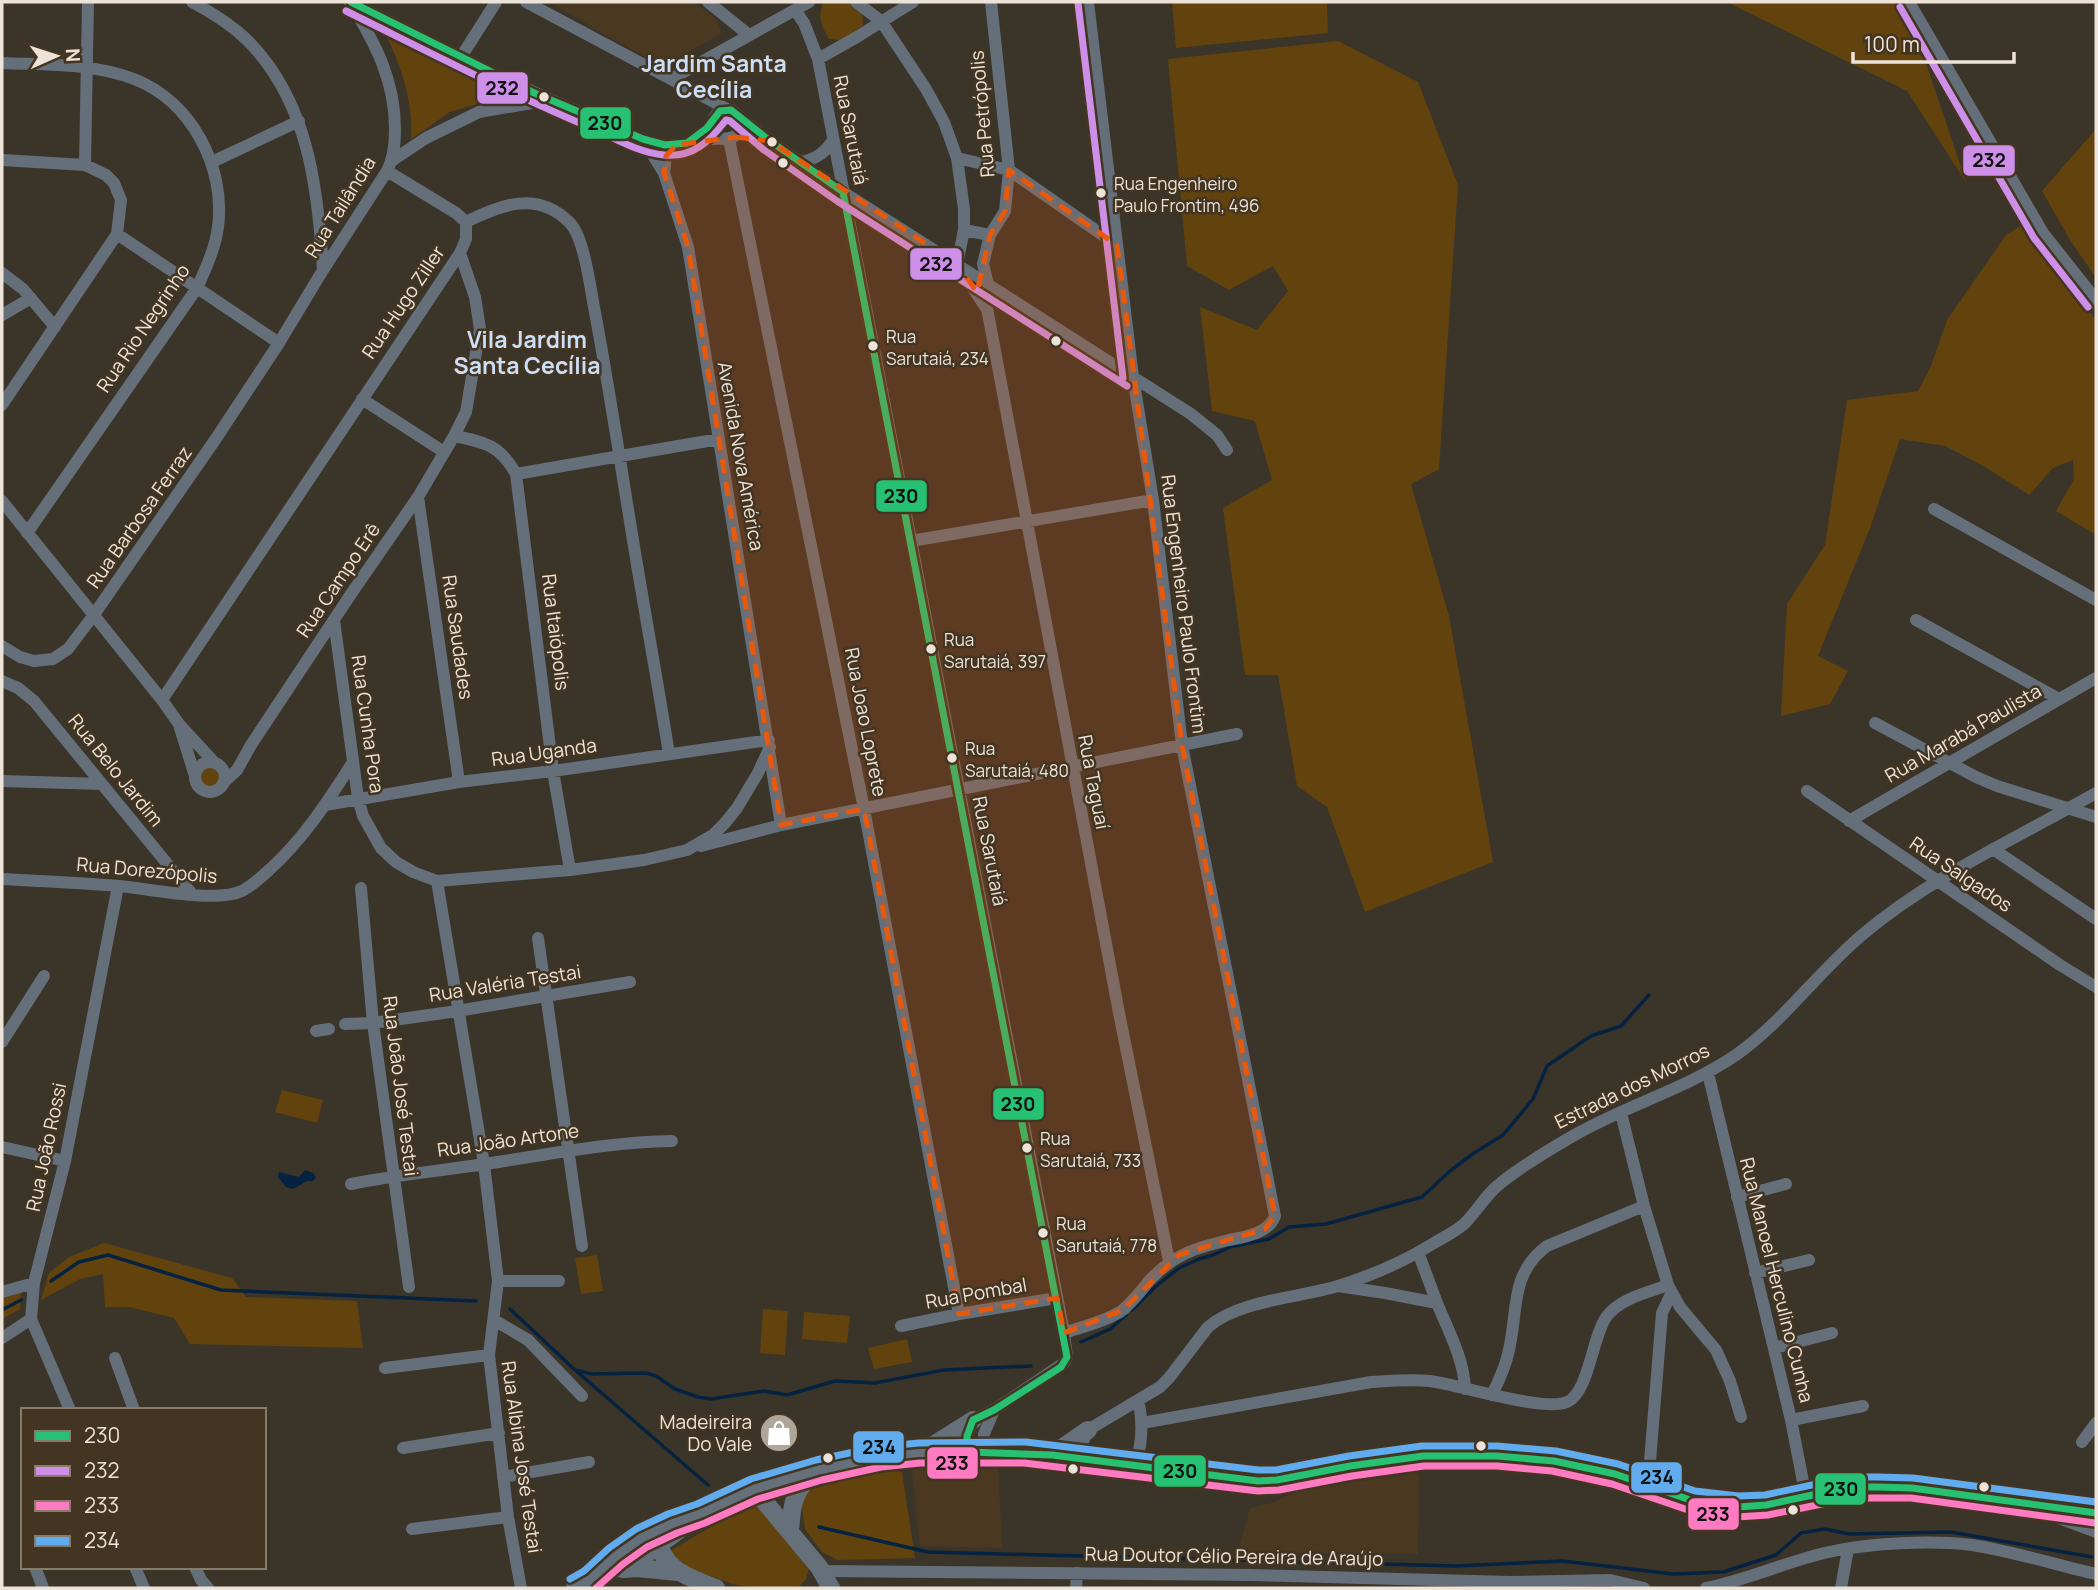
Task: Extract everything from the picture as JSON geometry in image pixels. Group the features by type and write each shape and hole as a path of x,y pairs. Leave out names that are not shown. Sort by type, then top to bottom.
{"main road":[{"path":"919,1453 973,1420"},
{"path":"1052,1455 1088,1430"},
{"path":"582,1584 613,1570 658,1538 673,1523 701,1514 754,1489 818,1470 879,1457 919,1453 1052,1455 1258,1481 1423,1456 1497,1456 1566,1464 1615,1474 1693,1501 1738,1507 1766,1505 1850,1487 1889,1487 2096,1513"},
{"path":"790,1531 796,1492 803,1482 818,1470"},
{"path":"754,1489 820,1569 831,1588"},
{"path":"582,1584 642,1538 658,1538"},
{"path":"658,1538 666,1562 678,1573"},
{"path":"613,1570 637,1567 678,1573 716,1588"},
{"path":"812,1588 820,1569"}],"street":[{"path":"85,165 89,2"},
{"path":"192,2 212,13 245,39 275,74 299,121 311,163 321,233 323,270"},
{"path":"351,2 532,92 643,139 665,145 729,138 770,141"},
{"name":"Rua Tailândia","path":"279,343 390,166 395,112 392,89 373,42 351,2"},
{"path":"460,57 496,2"},
{"path":"526,2 735,111 770,141 843,192 1191,414 1217,435 1227,450"},
{"path":"708,2 749,34"},
{"path":"671,79 809,2"},
{"path":"856,2 881,21 926,89 944,122 957,158 964,209 964,230 957,264"},
{"path":"818,59 913,2"},
{"name":"Rua Petrópolis","path":"988,284 983,264 990,235 1005,211 1009,170 991,2"},
{"name":"Rua Engenheiro Paulo Frontim","path":"1088,2 1132,377 1153,500 1182,745 1275,1216 1265,1229 1191,1250 1169,1261"},
{"path":"1909,2 2043,233 2096,300"},
{"name":"Rua Sarutaiá","path":"795,10 808,32 818,59 1064,1333 1064,1363 994,1410"},
{"path":"373,42 375,27 384,19"},
{"name":"Rua Rio Negrinho","path":"2,63 86,67 135,79 161,92 178,106 194,127 212,162 219,202 213,253 197,288 27,533"},
{"path":"691,89 705,104 715,133 729,138"},
{"path":"513,106 532,92"},
{"path":"550,100 479,112 426,138 390,166 466,222 493,208 529,203 559,214 577,232 601,345 669,754"},
{"path":"664,173 666,156 712,121 720,111 727,109"},
{"path":"729,138 742,125 740,117"},
{"path":"212,162 299,121"},
{"name":"Rua Joao Loprete","path":"729,138 863,809 960,1314"},
{"name":"Avenida Nova América","path":"643,139 664,173 688,247 782,825"},
{"path":"801,162 820,156 833,140"},
{"path":"957,158 1009,170 1117,245"},
{"path":"2,160 85,165 106,175 118,192 120,211 117,234 2,405"},
{"name":"Rua Hugo Ziller","path":"162,701 460,253 466,239 466,222"},
{"path":"964,230 990,235"},
{"path":"321,233 340,244"},
{"path":"117,234 279,343"},
{"name":"Rua Campo Erê","path":"223,783 237,770 251,745 418,497 466,412 480,329 475,297 460,253"},
{"name":"Rua Taguaí","path":"957,264 986,308"},
{"path":"2,273 31,298 55,327"},
{"name":"Rua Taguaí","path":"988,284 986,308 1119,1013 1169,1261"},
{"path":"2,315 31,298"},
{"name":"Rua Barbosa Ferraz","path":"2,646 20,657 34,661 53,659 68,649 187,482 279,343"},
{"path":"362,399 444,452"},
{"path":"454,436 491,446 508,460 516,474 719,439"},
{"name":"Rua Itaiópolis","path":"516,474 554,771 570,870"},
{"name":"Rua Saudades","path":"418,497 459,782"},
{"path":"911,541 1153,500"},
{"path":"2,501 179,724 218,764 225,775 223,783 216,790 206,791 198,786 179,724"},
{"path":"1934,509 2096,600"},
{"name":"Rua Cunha Pora","path":"334,620 358,798 363,816 381,848 396,862 436,881"},
{"path":"1916,620 2059,699"},
{"name":"Rua Marabá Paulista","path":"1849,821 2096,678"},
{"name":"Rua Belo Jardim","path":"2,681 18,688 34,701 192,894"},
{"path":"1875,723 1948,764 1997,786 2096,817"},
{"path":"436,881 570,870 644,860 782,825 1237,734"},
{"path":"687,850 713,835 725,823 749,789 769,744"},
{"name":"Rua Uganda","path":"325,805 459,782 669,754 769,744"},
{"name":"Rua Campo Erê","path":"218,764 229,763 251,745"},
{"name":"Rua Dorezópolis","path":"2,879 118,886 192,894 225,895 245,889 288,853 325,805 353,762"},
{"path":"195,776 201,764 218,764"},
{"path":"2,781 102,784"},
{"name":"Rua Salgados","path":"1807,791 2096,987"},
{"name":"Estrada dos Morros","path":"1088,1430 1160,1387 1208,1327 1221,1317 1268,1302 1338,1286 1418,1252 1461,1226 1497,1186 1557,1145 1584,1129 1708,1073 1754,1041 1861,936 1890,914 1993,849 2096,793"},
{"path":"1993,849 2096,919"},
{"name":"Rua Albina José Testai","path":"436,881 484,1164 498,1281 489,1355 508,1517 521,1588"},
{"name":"Rua João Rossi","path":"69,1408 31,1319 34,1283 65,1161 118,886"},
{"name":"Rua João José Testai","path":"361,888 373,1023 408,1287"},
{"path":"538,938 582,1246"},
{"path":"2,1042 44,976"},
{"name":"Rua Valéria Testai","path":"345,1024 373,1023 457,1011 630,982"},
{"name":"Rua Manoel Herculino Cunha","path":"1708,1073 1807,1497"},
{"path":"1621,1113 1644,1206 1670,1289 1686,1316 1716,1350 1730,1381 1741,1418"},
{"name":"Rua João Artone","path":"351,1184 568,1150 672,1141"},
{"path":"2,1147 65,1161"},
{"path":"1737,1197 1786,1184"},
{"path":"1492,1395 1508,1354 1519,1282 1526,1266 1547,1246 1644,1206"},
{"path":"1418,1252 1465,1377 1465,1389"},
{"path":"1755,1273 1809,1260"},
{"path":"1064,1333 1123,1310 1169,1261"},
{"path":"498,1281 559,1282"},
{"path":"2,1292 34,1283"},
{"path":"1338,1286 1437,1303"},
{"path":"1142,1423 1371,1382 1407,1380 1430,1381 1492,1395 1552,1404 1566,1403 1579,1393 1592,1351 1608,1315 1625,1301 1670,1289"},
{"path":"1648,1486 1662,1313 1670,1289"},
{"name":"Rua Pombal","path":"901,1326 1057,1298"},
{"path":"2,1338 31,1319"},
{"path":"494,1320 528,1340 582,1396"},
{"path":"1774,1348 1832,1333"},
{"path":"385,1368 489,1355"},
{"path":"114,1358 133,1408"},
{"path":"1135,1466 1140,1449 1142,1423 1138,1401"},
{"path":"1791,1420 1863,1406"},
{"path":"975,1452 967,1436 973,1420 994,1410"},
{"path":"975,1452 994,1410"},
{"path":"2082,1441 2096,1423"},
{"path":"1076,1458 1088,1430"},
{"path":"403,1448 499,1433"},
{"path":"503,1477 589,1462"},
{"path":"2037,1504 2056,1517 2096,1532"},
{"path":"412,1529 508,1517"},
{"path":"1706,1588 1728,1584 1799,1560 1848,1549 1918,1543 1974,1546 2096,1574"},
{"path":"1841,1588 1848,1549"},
{"path":"35,1569 43,1588"},
{"path":"136,1569 144,1588"},
{"path":"196,1569 208,1588"},
{"name":"Rua Doutor Célio Pereira de Araújo","path":"820,1569 1077,1573 1250,1582 1610,1580 1644,1588"},
{"path":"1076,1588 1077,1573"}],"highlighted area":[{"path":"735,137 770,141 957,264 977,292 990,235 1005,211 1009,170 1117,245 1182,745 1275,1216 1265,1229 1179,1255 1123,1310 1064,1333 1057,1298 959,1314 864,809 781,825 688,247 664,173 666,156 676,145 687,143"}],"shaded area":[{"path":"549,2 694,2 716,19 722,33 662,67"},
{"path":"823,2 849,2 862,11 863,26 841,40 829,39 821,21"},
{"path":"1172,2 1327,2 1328,33 1176,48"},
{"path":"1727,2 1896,2 1920,45 1966,182 1907,91"},
{"path":"384,31 512,94 450,112 411,139 405,83"},
{"path":"1338,41 1418,82 1458,185 1439,469 1411,484 1449,616 1493,862 1365,912 1327,807 1297,786 1278,675 1245,675 1223,508 1272,480 1255,421 1212,411 1200,307 1257,330 1288,291 1273,266 1229,290 1187,266 1168,59"},
{"path":"2096,129 2096,278 2042,191"},
{"path":"2022,225 2096,320 2096,535 2056,511 2074,479 2073,460 2053,468 2029,495 1987,468 1945,446 1900,439 1870,528 1818,656 1848,671 1830,704 1781,716 1787,604 1825,545 1847,400 1918,391 1931,366 1947,320 2006,235"},
{"path":"210,763 220,767 224,777 220,787 210,791 200,787 196,777 200,767"},
{"path":"282,1090 323,1100 317,1123 275,1112"},
{"path":"104,1243 232,1278 246,1297 357,1301 363,1348 190,1344 174,1318 129,1307 105,1307 103,1274 80,1279 41,1300 49,1273 69,1257"},
{"path":"597,1255 603,1291 581,1294 575,1258"},
{"path":"21,1293 20,1309 2,1319 2,1298"},
{"path":"763,1309 788,1311 785,1355 760,1353"},
{"path":"804,1312 850,1316 847,1343 802,1339"},
{"path":"907,1339 912,1362 874,1369 868,1348"},
{"path":"998,1459 1002,1548 920,1546 911,1463"},
{"path":"887,1468 902,1472 915,1558 838,1560 822,1552 805,1529 801,1498 815,1484"},
{"path":"1419,1473 1418,1554 1238,1552 1250,1508 1275,1502 1301,1488"},
{"path":"754,1502 809,1569 806,1579 798,1588 751,1588 733,1584 691,1569 668,1552"}],"water":[{"path":"305,1170 316,1177 313,1181 307,1181 293,1189 286,1187 278,1177 279,1172 299,1177"}],"waterway":[{"path":"1132,1310 1179,1268 1199,1259 1230,1247 1269,1239 1289,1227 1326,1224 1422,1197 1450,1171 1503,1135 1533,1099 1547,1066 1591,1036 1621,1026 1649,995"},
{"path":"51,1281 79,1262 108,1255 221,1290 476,1301"},
{"path":"2,1310 21,1300"},
{"path":"510,1309 575,1370 708,1485"},
{"path":"1081,1342 1110,1329 1126,1315"},
{"path":"575,1370 591,1374 646,1373 656,1376 675,1389 711,1399 764,1391 787,1395 835,1381 875,1383 944,1370 1031,1366"},
{"path":"819,1527 928,1552 1456,1566 1563,1561 1673,1574 1723,1572 1776,1555 1801,1533 1825,1529 1849,1534 1951,1532 2092,1557"}],"transit line":[{"name":"230","path":"351,2 532,92 643,139 665,145 687,143 707,128 720,111 731,110 843,192"},
{"name":"232","path":"1078,3 1123,378"},
{"name":"232","path":"1900,7 2034,238 2088,307"},
{"name":"232","path":"346,11 527,100 645,151 664,155 684,154 707,141 726,120 730,121 764,150 837,201 1127,386"},
{"name":"230","path":"843,192 1067,1357 1061,1367 994,1410 973,1420 967,1436 967,1452 1052,1455 1258,1481 1423,1456 1497,1456 1554,1461 1615,1474 1693,1501 1738,1507 1766,1505 1850,1487 1877,1487 1912,1488 2096,1513"},
{"name":"234","path":"570,1579 636,1529 751,1479 816,1460 878,1447 919,1443 1026,1442 1258,1470 1276,1470 1422,1446 1497,1446 1556,1451 1618,1464 1695,1491 1738,1496 1765,1495 1849,1477 1877,1477 1913,1478 2096,1502"},
{"name":"233","path":"596,1588 647,1547 758,1499 822,1480 881,1467 920,1463 1024,1463 1258,1491 1279,1490 1424,1466 1497,1466 1552,1471 1612,1484 1691,1511 1737,1517 1768,1515 1851,1498 1911,1498 2095,1523"}],"place":[{"name":"Rua Engenheiro Paulo Frontim, 496","path":"1101,193"},
{"name":"Rua Sarutaiá, 234","path":"873,346"},
{"name":"Rua Sarutaiá, 397","path":"931,649"},
{"name":"Rua Sarutaiá, 480","path":"952,758"},
{"name":"Rua Sarutaiá, 733","path":"1027,1148"},
{"name":"Rua Sarutaiá, 778","path":"1043,1233"},
{"name":"Madeireira Do Vale","path":"779,1433"}],"district":[{"name":"Jardim Santa Cecília","path":"714,77"},
{"name":"Vila Jardim Santa Cecília","path":"527,353"}]}
